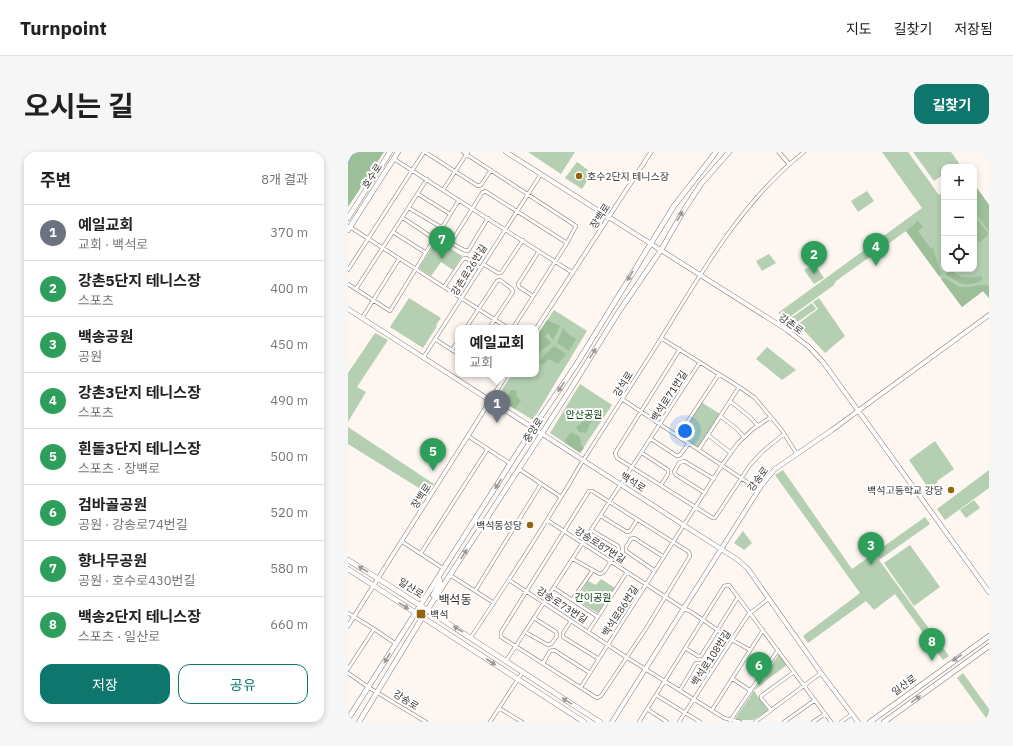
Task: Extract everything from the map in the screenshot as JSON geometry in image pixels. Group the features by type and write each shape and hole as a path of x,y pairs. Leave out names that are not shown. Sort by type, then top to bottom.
{"main road":[{"name":"호수로","path":"348,218 390,152"},
{"name":"호수로","path":"349,229 398,152"},
{"name":"강촌로","path":"506,152 787,330 809,347 823,362 989,592"},
{"name":"중앙로","path":"348,719 533,428 576,365 674,206 716,152"},
{"name":"중앙로","path":"359,722 422,618 618,314 661,250 684,210 701,184 729,152"},
{"name":"백석로","path":"348,309 542,433 582,461 622,484 685,524 738,560 748,569 821,673 858,722"},
{"name":"강송로","path":"612,722 759,490 775,469 989,315"},
{"name":"일산로","path":"348,560 471,637 522,673 600,722"},
{"name":"일산로","path":"348,570 584,722"},
{"path":"436,598 433,595 440,582 439,577"},
{"name":"일산로","path":"870,722 989,636"},
{"name":"일산로","path":"884,722 989,646"}],"street":[{"path":"348,270 424,152 478,186 481,185 492,170"},
{"name":"장백로","path":"539,325 651,152"},
{"path":"779,152 788,164"},
{"name":"강석로","path":"471,637 562,497 582,461 700,275 743,213 764,188 788,164 804,152"},
{"path":"443,190 466,153 576,226 556,262 515,325"},
{"path":"394,159 573,273"},
{"name":"강촌로26번길","path":"423,358 541,174"},
{"path":"356,289 427,179"},
{"path":"488,218 468,251 453,244 452,240 482,193 485,191 567,243"},
{"path":"418,194 450,214"},
{"path":"409,208 439,226 442,226 459,200"},
{"path":"348,284 390,311 433,241 433,238 403,218"},
{"path":"349,229 368,238 504,325"},
{"path":"393,232 426,253"},
{"path":"482,264 498,273 501,273 523,240"},
{"path":"533,296 518,284 539,251"},
{"path":"444,287 463,259 466,258 480,268"},
{"path":"362,318 399,259"},
{"path":"468,325 497,280 500,280 512,289 513,292 491,325"},
{"path":"661,338 754,398 771,417 797,454"},
{"path":"435,339 455,352"},
{"path":"452,350 455,346"},
{"path":"680,349 615,453 617,458 711,518 715,518 755,459 784,434"},
{"name":"백석로71번길","path":"506,661 700,362"},
{"path":"678,436 719,374"},
{"name":"장백로","path":"348,626 505,377"},
{"path":"699,449 739,387"},
{"path":"622,399 759,490"},
{"path":"730,401 750,417 758,426"},
{"path":"720,416 737,429 744,437"},
{"name":"백석로86번길","path":"581,687 722,465 744,437 771,417"},
{"path":"708,435 731,453"},
{"path":"468,436 487,450 511,464"},
{"path":"651,439 677,456 680,455 688,443"},
{"path":"421,553 487,450"},
{"path":"642,453 668,470 668,474 661,486"},
{"path":"705,493 676,475 674,472 679,463 684,461 714,479"},
{"path":"519,469 562,497"},
{"path":"475,591 541,484"},
{"name":"강송로87번길","path":"545,562 589,491 591,490 610,502"},
{"path":"516,646 597,698 601,696 647,627 690,556 689,552 610,502"},
{"path":"601,516 627,532 630,531 638,520"},
{"name":"강송로87번길","path":"547,520 665,597 704,620 732,640 750,650"},
{"path":"573,559 600,574 604,572 619,549 618,546 591,530"},
{"path":"655,571 626,551 626,547 630,539 634,538 664,557"},
{"path":"402,541 444,569"},
{"name":"강송로73번길","path":"516,646 501,637 501,632 545,562"},
{"path":"572,600 593,570"},
{"name":"강송로87번길","path":"608,602 627,572"},
{"path":"450,575 494,603"},
{"name":"강송로73번길","path":"509,580 626,657 730,721"},
{"path":"639,722 724,586 729,584 831,722"},
{"path":"554,588 598,617"},
{"path":"685,649 698,656 701,656 738,597"},
{"name":"백석로108번길","path":"679,722 684,712 748,615 768,599"},
{"name":"강송로73번길","path":"588,632 608,602"},
{"path":"348,613 396,644"},
{"path":"525,632 548,645 551,644 557,636 556,632 534,618"},
{"path":"571,621 563,633 563,637 599,659"},
{"path":"348,670 374,629"},
{"path":"712,710 763,630"},
{"path":"542,662 550,651 554,650 590,673"},
{"path":"740,722 730,721 778,650"},
{"path":"680,690 696,663 700,663 712,670"},
{"path":"771,710 761,696 794,672"},
{"path":"348,673 376,692"},
{"path":"490,722 522,673"},
{"path":"755,722 821,673"},
{"path":"732,680 751,690"},
{"name":"강송로","path":"376,692 426,722"},
{"path":"656,695 700,722"},
{"path":"784,722 815,700"},
{"path":"499,708 522,722"},
{"path":"646,709 667,722"},
{"path":"813,722 825,714"},
{"path":"841,722 852,714"}],"green space":[{"path":"353,152 384,152 348,207 348,162"},
{"path":"528,152 575,152 561,174"},
{"path":"882,152 908,152 939,195 941,194 941,272 977,272 977,188 989,205 989,298 983,291 962,307 906,231 836,281 834,285 787,319 778,313 922,208"},
{"path":"913,152 951,152 959,163 941,164 941,176 934,181"},
{"name":"호수2단지 테니스장","path":"577,162 592,173 582,189 565,178"},
{"path":"977,188 989,205 989,231 977,215"},
{"path":"867,191 874,201 858,212 851,201"},
{"path":"978,220 989,234 979,243 977,241"},
{"path":"918,221 923,227 918,231 931,249 933,247 939,269 942,274 939,276 906,231"},
{"path":"437,240 462,256 453,270 441,262 431,276 419,268"},
{"path":"769,254 776,263 762,271 756,261"},
{"path":"814,263 824,278 814,284 804,270"},
{"path":"947,272 953,272 961,277 968,278 981,276 983,279 973,284 964,284 946,275"},
{"path":"946,278 960,287 982,285 989,286 989,298 983,291 962,307 941,279"},
{"path":"409,298 441,318 423,348 390,327"},
{"path":"819,298 845,336 825,353 798,324 818,309 813,302"},
{"path":"812,303 816,309 796,323 791,318"},
{"path":"554,310 587,331 533,420 497,398 510,377 539,377 539,332"},
{"path":"547,320 560,326 553,340 548,333 545,336 551,343 539,355 539,332"},
{"path":"563,328 568,334 576,339 569,351 557,343"},
{"path":"375,333 388,340 357,387 366,392 348,422 348,373"},
{"path":"554,346 566,354 558,364 549,359 543,365 539,362"},
{"path":"767,347 796,370 782,380 756,359"},
{"name":"안산공원","path":"580,384 612,405 580,453 550,433"},
{"path":"511,390 516,390 517,396 521,401 515,409 500,400 507,397"},
{"path":"701,402 720,414 698,447 680,436"},
{"path":"588,409 595,413 586,433 579,432 576,427 582,422 582,415 584,411"},
{"path":"348,427 434,484 427,493 348,444"},
{"path":"571,432 580,437 581,445 584,448 580,453 564,442"},
{"path":"935,441 954,469 937,481 938,482 929,489 909,460"},
{"path":"783,470 852,569 925,517 930,524 879,560 949,656 943,660 895,594 874,610 866,601 808,643 803,636 860,593 775,475"},
{"path":"989,470 989,488 945,520 937,509"},
{"path":"974,500 980,508 966,518 960,510"},
{"path":"743,531 752,543 744,550 734,543"},
{"path":"910,545 940,587 914,606 884,563"},
{"name":"간이공원","path":"601,579 615,588 598,613 576,600 588,581 596,585"},
{"path":"779,654 787,665 754,691 768,710 753,720 734,720"},
{"path":"963,673 989,709 989,722 957,678"}],"waterway":[{"path":"348,164 354,152"}],"place":[{"name":"호수2단지 테니스장","path":"579,176"},
{"name":"향나무공원","path":"442,259"},
{"name":"강촌3단지 테니스장","path":"876,266"},
{"name":"강촌5단지 테니스장","path":"814,274"},
{"name":"예일교회","path":"497,423"},
{"name":"흰돌3단지 테니스장","path":"433,471"},
{"name":"백석고등학교 강당","path":"951,490"},
{"name":"백석동성당","path":"530,525"},
{"name":"백송공원","path":"871,565"},
{"name":"백석","path":"421,614"},
{"name":"백송2단지 테니스장","path":"932,661"},
{"name":"검바골공원","path":"759,685"}],"district":[{"name":"백석동","path":"455,599"}]}
